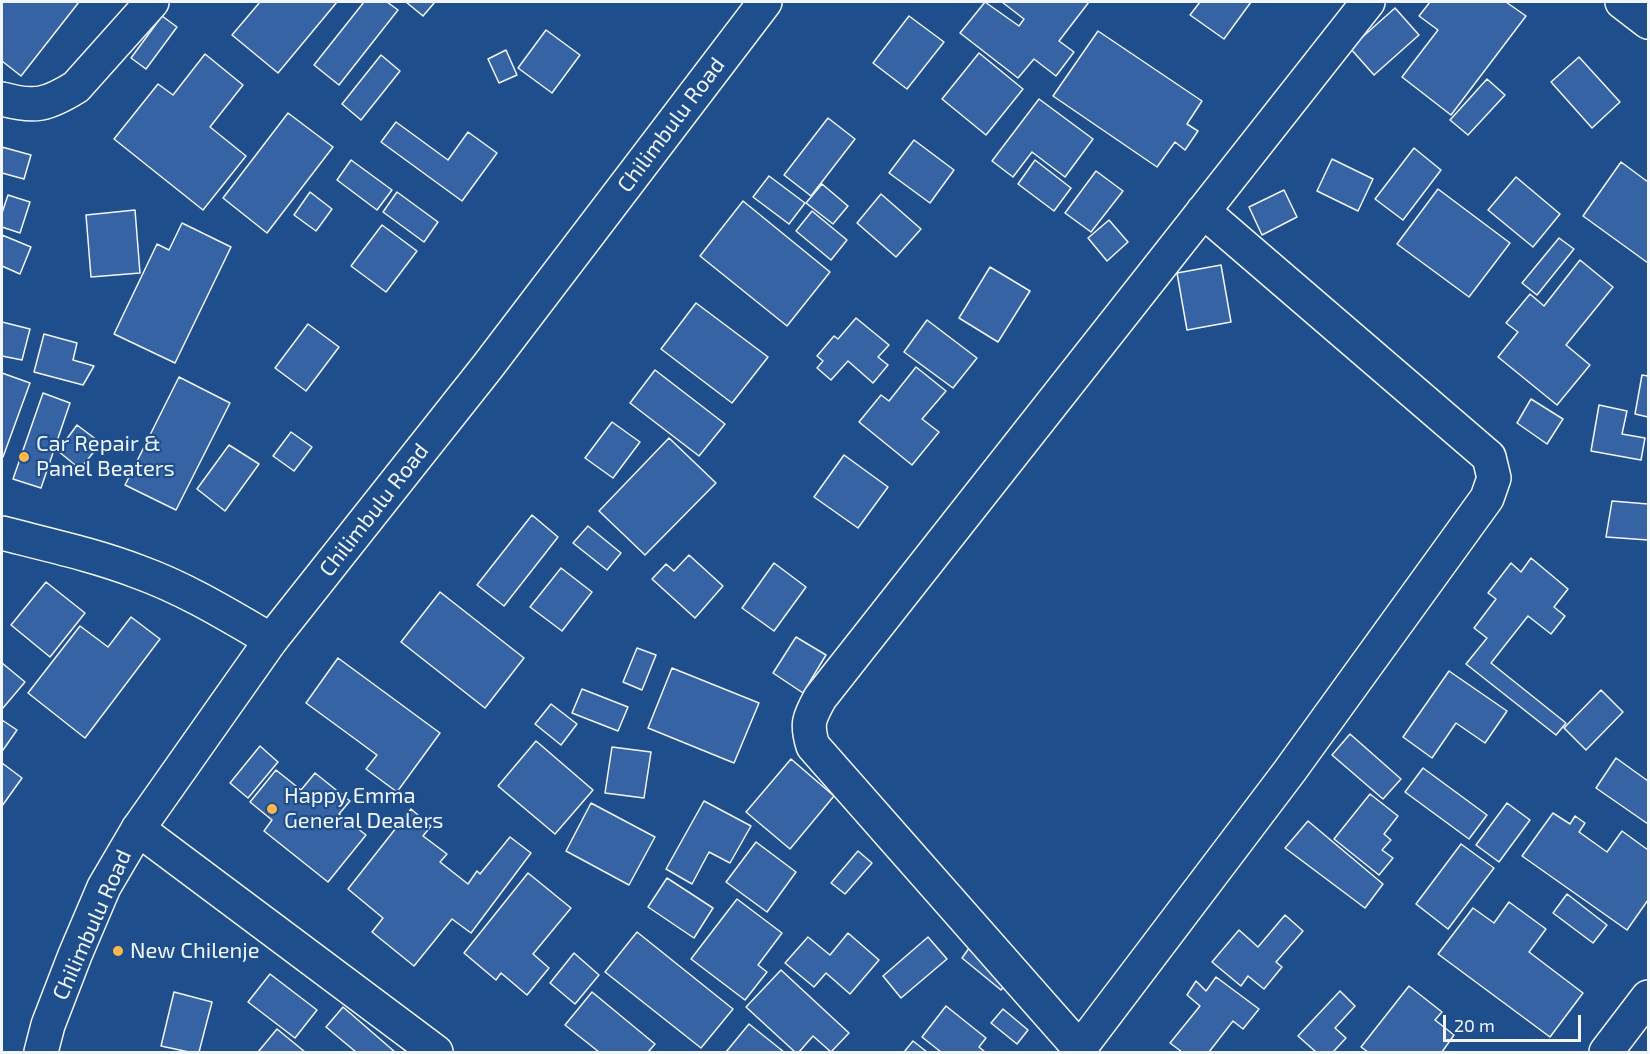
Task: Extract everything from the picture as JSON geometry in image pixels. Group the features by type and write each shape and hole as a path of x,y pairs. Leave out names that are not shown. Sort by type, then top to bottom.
{"street":[{"path":"2,99 39,105 60,97 76,87 152,2"},
{"name":"Chilimbulu Road","path":"41,1053 48,1025 104,887 138,829 271,640 495,357 765,2"},
{"path":"1203,211 1489,457 1494,478 1487,498 1289,772 1079,1051 813,746 809,731 809,717 820,698 1203,211 1368,2"},
{"path":"1622,2 1648,22"},
{"path":"2,533 140,572 204,601 271,640"},
{"path":"138,829 436,1053"},
{"path":"1606,1053 1648,997"}],"building":[{"path":"2,2 79,2 21,76 2,61"},
{"path":"260,2 337,2 278,73 232,35"},
{"path":"364,2 387,2 398,10 339,85 314,65"},
{"path":"406,2 435,2 423,16"},
{"path":"985,2 1019,26 1024,19 1002,2 1089,2 1059,41 1074,52 1056,76 1034,59 1018,78 960,33"},
{"path":"1200,2 1251,2 1224,39 1190,15"},
{"path":"1430,2 1506,2 1526,16 1451,115 1402,77 1438,30 1419,16"},
{"path":"1395,8 1419,35 1374,75 1350,48"},
{"path":"162,16 177,27 146,69 131,58"},
{"path":"909,16 944,42 907,89 873,63"},
{"path":"546,30 580,55 552,93 518,68"},
{"path":"1098,31 1202,101 1187,124 1198,131 1185,150 1175,142 1157,167 1053,96"},
{"path":"506,50 517,75 499,83 488,59"},
{"path":"979,53 1023,89 986,135 942,99"},
{"path":"205,54 243,85 210,127 246,156 203,210 114,139 158,84 173,95"},
{"path":"381,55 400,71 361,120 342,104"},
{"path":"1579,57 1620,102 1592,128 1551,82"},
{"path":"1487,79 1505,95 1468,135 1450,120"},
{"path":"1039,99 1093,139 1065,177 1032,152 1013,177 992,161"},
{"path":"288,113 333,147 267,233 223,198"},
{"path":"828,118 855,139 811,196 784,175"},
{"path":"396,122 448,160 468,132 497,153 462,201 381,142"},
{"path":"914,140 954,170 930,203 889,173"},
{"path":"2,147 31,155 24,179 2,173"},
{"path":"1414,148 1441,170 1403,220 1375,199"},
{"path":"1332,159 1373,179 1358,211 1317,191"},
{"path":"351,160 392,190 377,210 337,180"},
{"path":"1035,160 1071,188 1054,211 1018,184"},
{"path":"1621,162 1648,182 1648,263 1583,216"},
{"path":"1096,171 1123,191 1091,232 1065,213"},
{"path":"769,176 805,203 789,224 753,197"},
{"path":"1516,177 1560,214 1533,247 1488,210"},
{"path":"822,184 848,206 833,224 806,203"},
{"path":"1438,189 1510,243 1469,297 1397,244"},
{"path":"1284,190 1297,217 1262,235 1249,207"},
{"path":"310,192 332,209 316,231 294,215"},
{"path":"397,192 438,222 424,242 383,212"},
{"path":"881,194 921,229 896,257 857,223"},
{"path":"8,195 30,202 20,233 2,227 2,213"},
{"path":"743,201 830,272 787,326 700,256"},
{"path":"135,210 140,273 91,277 86,215"},
{"path":"812,211 847,240 831,260 796,231"},
{"path":"1109,220 1128,242 1107,261 1088,238"},
{"path":"182,223 231,247 175,363 114,334 157,244 169,250"},
{"path":"382,225 417,251 386,292 351,266"},
{"path":"2,235 31,247 20,274 2,266"},
{"path":"1559,238 1574,249 1537,295 1522,283"},
{"path":"1580,260 1613,287 1566,345 1590,365 1557,405 1498,357 1518,332 1506,323 1530,294 1544,306"},
{"path":"1221,265 1231,322 1187,330 1177,273"},
{"path":"990,267 1030,291 998,342 959,318"},
{"path":"696,303 768,357 732,403 661,349"},
{"path":"856,318 889,345 878,357 888,365 873,383 848,361 831,380 817,368 823,361 817,356 834,336 838,339"},
{"path":"927,320 977,358 953,388 904,352"},
{"path":"2,322 30,329 22,360 2,356"},
{"path":"308,324 339,347 306,391 275,368"},
{"path":"44,334 77,343 73,360 94,366 83,385 34,372"},
{"path":"916,367 946,391 922,419 939,432 912,465 859,422 881,395 889,401"},
{"path":"655,370 725,424 699,456 630,403"},
{"path":"2,373 30,383 3,457 2,456"},
{"path":"1642,375 1648,376 1648,417 1635,414"},
{"path":"179,377 230,403 176,510 125,485"},
{"path":"43,393 70,403 41,488 13,479"},
{"path":"1531,399 1563,419 1547,444 1517,423"},
{"path":"1599,405 1627,411 1622,434 1645,438 1641,460 1591,451"},
{"path":"612,422 640,442 613,478 585,458"},
{"path":"77,425 101,443 80,469 58,451"},
{"path":"291,432 312,447 294,471 273,456"},
{"path":"669,438 716,483 645,555 599,511"},
{"path":"229,445 259,464 225,511 197,489"},
{"path":"844,455 888,487 858,528 814,497"},
{"path":"1612,501 1648,504 1648,540 1606,537"},
{"path":"532,515 558,537 504,606 477,585"},
{"path":"588,526 621,553 607,570 573,543"},
{"path":"689,555 723,586 695,618 652,579 666,564 674,571"},
{"path":"1531,558 1568,589 1554,607 1565,616 1551,634 1528,616 1491,663 1566,723 1556,735 1466,664 1487,638 1474,628 1496,599 1488,593 1511,563 1521,572"},
{"path":"774,563 806,587 774,631 742,608"},
{"path":"561,568 592,592 562,631 530,607"},
{"path":"46,582 85,613 50,657 11,625"},
{"path":"440,592 524,658 485,708 401,642"},
{"path":"131,617 160,639 85,738 28,693 80,626 108,647"},
{"path":"796,637 826,655 803,693 773,673"},
{"path":"637,648 656,655 642,690 623,682"},
{"path":"338,658 440,733 397,792 366,769 377,755 306,703"},
{"path":"2,663 25,682 3,708 2,707"},
{"path":"672,668 759,703 734,763 648,728"},
{"path":"1449,671 1507,711 1485,743 1456,723 1432,758 1403,737"},
{"path":"582,689 628,707 618,731 572,713"},
{"path":"1601,690 1623,712 1586,750 1564,728"},
{"path":"551,704 577,724 561,745 535,724"},
{"path":"2,720 17,730 3,750 2,749"},
{"path":"1350,734 1401,779 1383,799 1332,755"},
{"path":"536,741 593,790 555,834 498,786"},
{"path":"260,746 278,762 248,798 230,783"},
{"path":"612,747 651,752 644,798 605,793"},
{"path":"1616,758 1648,781 1648,824 1596,788"},
{"path":"791,759 834,796 790,849 746,812"},
{"path":"2,763 22,778 2,806"},
{"path":"1423,768 1487,815 1469,839 1405,792"},
{"path":"276,770 301,790 315,773 350,801 339,814 366,835 328,882 264,831 272,820 250,802"},
{"path":"1370,794 1398,816 1384,834 1391,840 1382,850 1393,858 1379,875 1334,839"},
{"path":"704,801 751,826 730,863 709,852 692,884 666,869"},
{"path":"591,803 655,837 629,885 566,851"},
{"path":"1507,803 1530,820 1499,862 1476,845"},
{"path":"411,809 431,826 423,836 447,854 440,862 468,884 477,871 480,874 510,837 531,853 471,933 452,919 414,966 372,932 383,918 348,889"},
{"path":"1553,813 1570,824 1575,816 1585,823 1579,832 1607,852 1622,831 1648,850 1648,900 1627,930 1522,856"},
{"path":"1308,821 1383,884 1365,908 1285,848"},
{"path":"756,842 796,872 767,912 726,882"},
{"path":"1461,844 1494,868 1448,929 1416,904"},
{"path":"858,851 872,863 845,894 831,883"},
{"path":"528,873 571,908 533,954 549,968 527,995 501,973 496,980 464,953"},
{"path":"667,878 713,908 694,938 648,907"},
{"path":"1567,894 1607,925 1593,943 1553,913"},
{"path":"737,899 782,933 758,965 767,972 745,1000 691,959"},
{"path":"1509,902 1546,929 1529,952 1583,993 1550,1037 1438,954 1473,908 1494,923"},
{"path":"1285,915 1303,931 1276,962 1282,967 1264,989 1248,976 1241,986 1212,962 1239,930 1258,947"},
{"path":"637,932 733,1009 701,1048 605,972"},
{"path":"848,933 879,960 850,994 826,973 814,987 785,963 808,937 830,955"},
{"path":"928,937 947,959 901,998 883,976"},
{"path":"972,944 1012,976 1001,990 962,958"},
{"path":"574,953 599,975 575,1004 550,983"},
{"path":"781,970 849,1033 831,1052 813,1036 799,1052 795,1052 746,1007"},
{"path":"270,974 317,1010 295,1038 248,1002"},
{"path":"1216,977 1259,1009 1243,1029 1233,1021 1209,1052 1182,1052 1170,1043 1200,1006 1187,995 1196,981 1206,991"},
{"path":"1409,986 1442,1012 1435,1020 1454,1035 1442,1052 1368,1052 1361,1047"},
{"path":"1340,991 1355,1006 1335,1028 1346,1038 1333,1052 1316,1052 1298,1036"},
{"path":"174,992 212,1002 199,1052 161,1046"},
{"path":"592,992 655,1044 648,1052 599,1052 565,1025"},
{"path":"946,1006 986,1038 979,1047 985,1052 941,1052 922,1037"},
{"path":"343,1007 395,1052 356,1052 326,1027"},
{"path":"1003,1009 1028,1030 1017,1044 991,1023"},
{"path":"749,1024 784,1052 726,1052"},
{"path":"277,1029 305,1052 258,1052"},
{"path":"913,1041 927,1052 904,1052"}],"place":[{"name":"Car Repair & Panel Beaters","path":"24,457"},
{"name":"Happy Emma General Dealers","path":"272,809"},
{"name":"New Chilenje","path":"118,951"}]}
